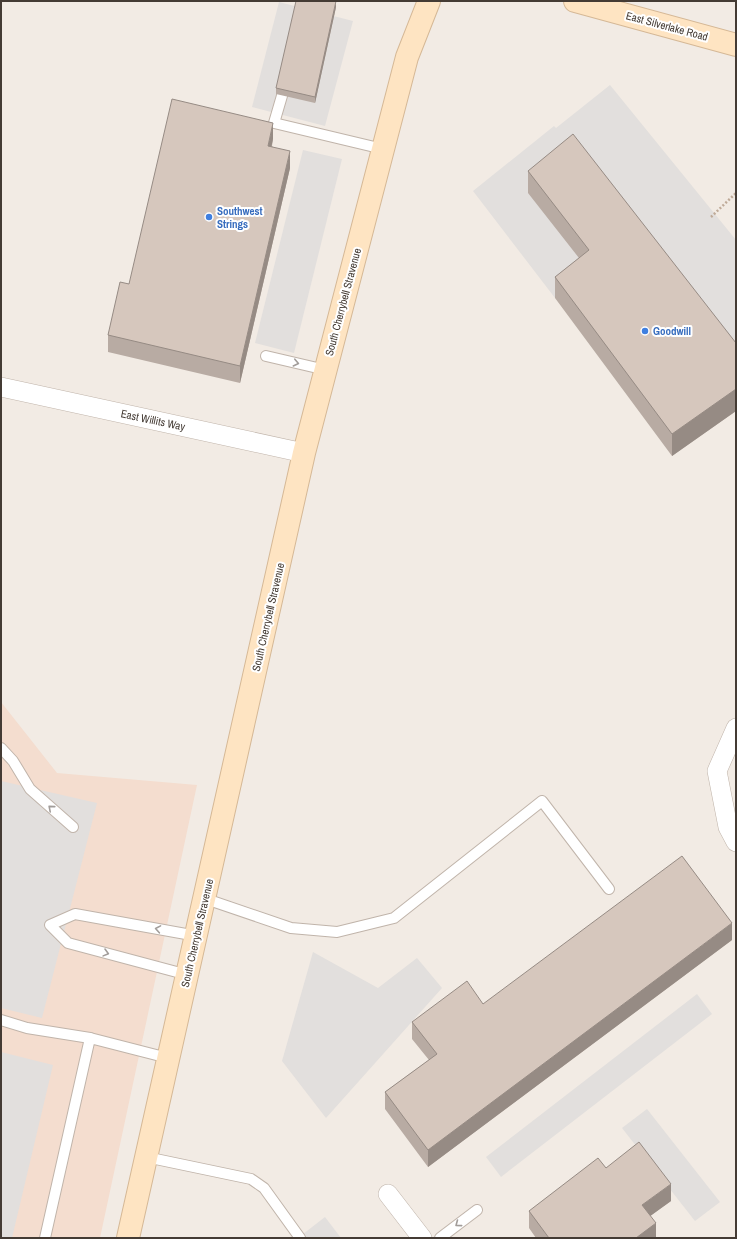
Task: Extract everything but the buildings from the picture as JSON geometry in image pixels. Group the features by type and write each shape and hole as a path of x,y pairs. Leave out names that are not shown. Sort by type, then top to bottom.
{"street":[{"name":"South Cherrybell Stravenue","path":"128,1238 168,1058 206,898 304,453 407,57 429,1"},
{"name":"East Silverlake Road","path":"575,1 736,45"},
{"path":"595,1 618,13"},
{"name":"East Willits Way","path":"1,387 304,453"},
{"path":"736,728 717,771 728,827 736,842"},
{"path":"388,1194 422,1238"}],"lane":[{"path":"289,70 274,123 383,149"},
{"path":"266,356 326,370"},
{"path":"1,748 13,761 30,789 73,827"},
{"path":"206,898 291,928 337,932 394,918 542,801 609,889"},
{"path":"188,975 68,943 50,925 75,914 197,936"},
{"path":"1,1020 27,1028 90,1038 168,1058"},
{"path":"45,1238 90,1038"},
{"path":"146,1157 251,1179 264,1188 300,1238"},
{"path":"440,1238 477,1210"}],"path":[{"path":"711,218 736,193"}],"shaded area":[{"path":"279,2 353,21 325,126 252,107"},
{"path":"610,85 736,240 736,363 589,272 555,298 473,191 554,126 556,128"},
{"path":"303,150 342,159 294,353 255,343"},
{"path":"1,702 57,773 197,785 100,1238 1,1238"},
{"path":"1,781 97,803 42,1018 1,1008"},
{"path":"313,952 378,988 417,958 442,988 326,1118 282,1061"},
{"path":"697,994 712,1014 501,1177 486,1157"},
{"path":"1,1052 53,1065 12,1238 1,1238"},
{"path":"647,1109 720,1202 695,1221 622,1128"},
{"path":"325,1217 341,1238 298,1238"}],"place":[{"name":"Southwest Strings","path":"209,217"},
{"name":"Goodwill","path":"645,331"}]}
